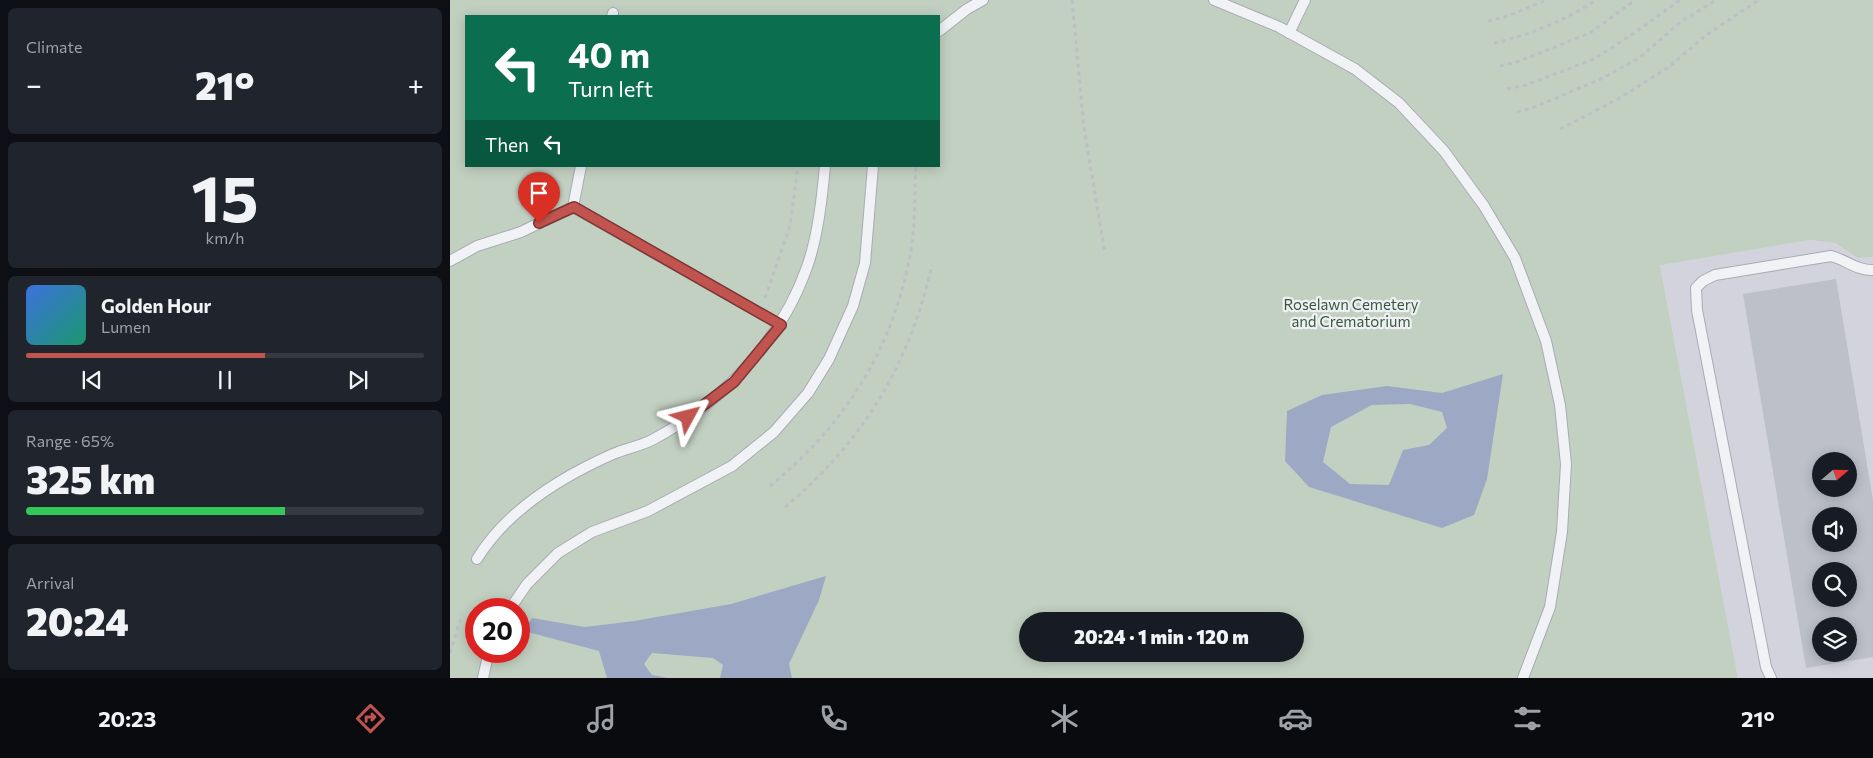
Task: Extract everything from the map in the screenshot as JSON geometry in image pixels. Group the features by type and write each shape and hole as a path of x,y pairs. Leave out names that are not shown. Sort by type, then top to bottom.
{"lane":[{"path":"940,30 967,9 983,0"},
{"path":"1214,0 1289,33 1355,69 1399,103 1444,151 1484,206 1515,258 1546,341 1560,404 1566,464 1562,532 1550,607 1523,678"},
{"path":"1289,33 1306,0"},
{"path":"574,207 581,167"},
{"path":"477,559 485,547 508,522 550,487 606,458 651,440 688,417 734,382 781,325 808,266 822,202 825,167"},
{"path":"517,598 527,584 558,553 592,532 648,511 732,466 774,432 808,393 829,359 855,297 865,263 873,167"},
{"path":"450,261 477,246 521,232 574,207"},
{"path":"574,207 781,325"},
{"path":"1771,678 1766,667 1708,368 1697,310 1696,288 1703,281 1715,275 1831,256 1865,270 1873,270"},
{"path":"483,678 486,663"}],"path":[{"path":"1072,0 1084,128 1105,254"},
{"path":"1488,21 1508,16 1546,0"},
{"path":"1494,44 1550,25 1583,9 1596,0"},
{"path":"1500,66 1520,61 1590,33 1634,0"},
{"path":"1507,89 1526,85 1594,59 1680,0"},
{"path":"1517,112 1532,108 1602,79 1639,58 1682,21 1716,0"},
{"path":"1560,129 1618,99 1669,67 1706,35 1759,0"},
{"path":"760,313 790,226 798,167"},
{"path":"770,486 797,464 821,440 856,392 876,357 890,326 909,262 916,203 916,167"},
{"path":"785,507 827,470 846,449 882,397 912,334 924,300 932,265"},
{"path":"450,653 462,614"}],"shaded area":[{"path":"1810,240 1835,243 1858,258 1873,257 1873,678 1738,678 1660,264"}],"green space":[{"name":"Roselawn Cemetery and Crematorium","path":"450,0 1873,0 1873,257 1858,258 1835,243 1810,240 1660,265 1738,678 450,678"}],"water":[{"path":"1503,374 1487,479 1474,515 1442,528 1309,487 1285,461 1287,411 1322,395 1387,386 1442,393","holes":["1410,404 1442,412 1447,428 1429,445 1403,450 1389,485 1350,484 1323,462 1331,427 1372,405"]},
{"path":"826,576 819,600 789,664 792,678 720,678 723,665 713,658 652,653 644,664 652,675 668,678 607,678 599,651 530,633 530,621 532,618 585,627 634,621 731,604"}],"building":[{"path":"1836,279 1873,500 1873,657 1857,660 1857,617 1812,617 1812,662 1843,662 1806,668 1743,294"}],"route":[{"path":"539,223 574,207 781,325 734,382 688,417"}]}
